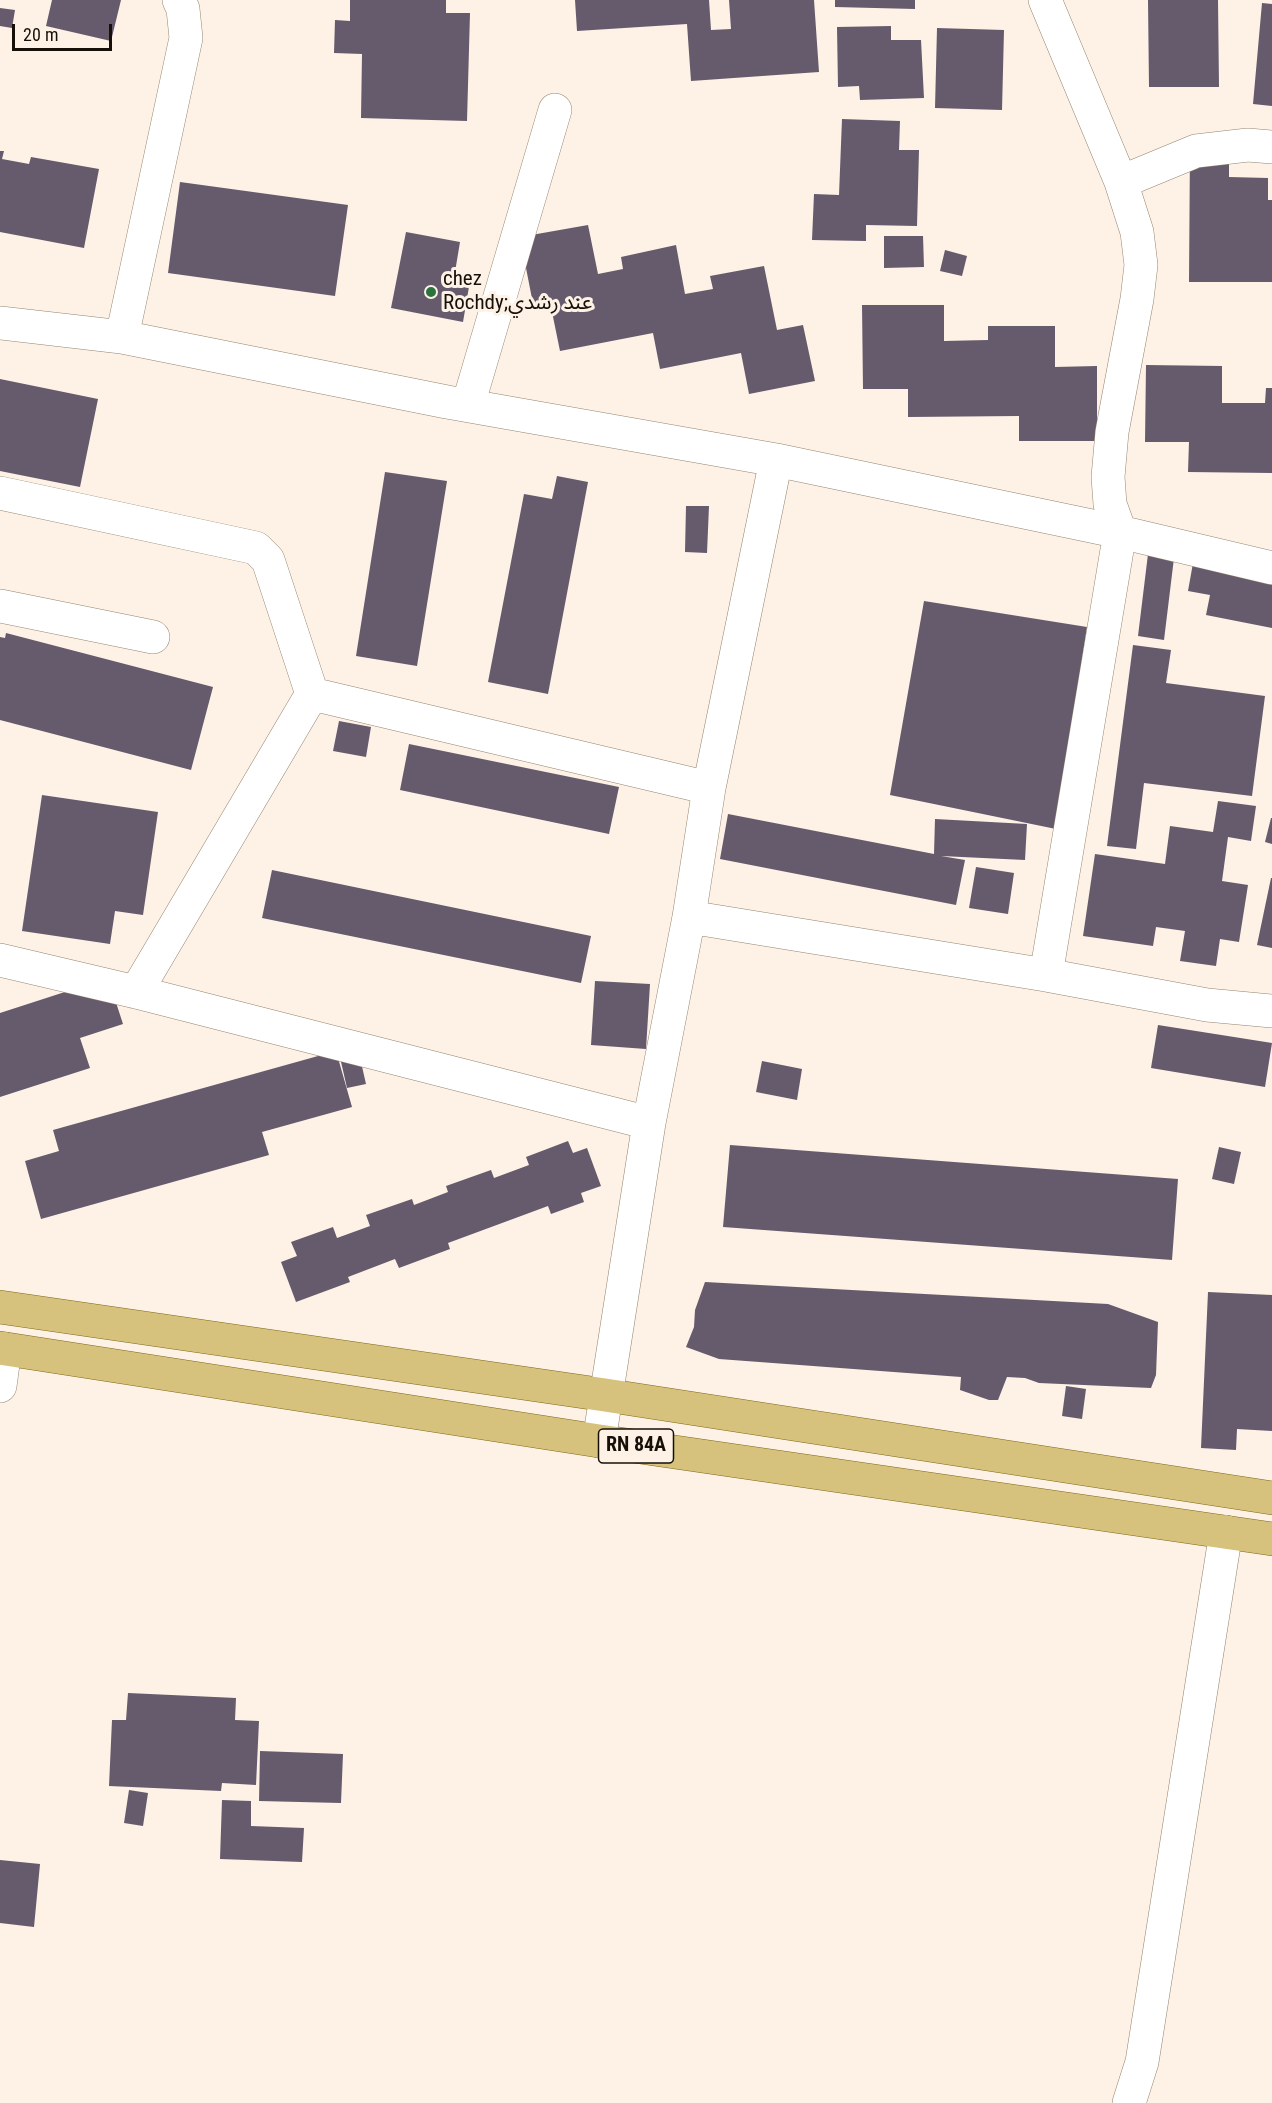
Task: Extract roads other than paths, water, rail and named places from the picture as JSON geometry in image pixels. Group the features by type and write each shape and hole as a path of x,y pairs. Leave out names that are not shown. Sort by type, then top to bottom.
{"main road":[{"name":"RN 84A","path":"0,1307 605,1395 1272,1498"},
{"name":"RN 84A","path":"2,1348 599,1441 1272,1539"}],"street":[{"path":"122,337 186,38 183,9 179,0"},
{"path":"1045,0 1121,182 1137,232 1141,265 1137,299 1112,432 1108,477 1110,504 1120,532 1046,975"},
{"path":"468,405 555,111"},
{"path":"1121,182 1196,152 1248,145 1272,147"},
{"path":"0,323 122,337 468,405 776,460 1120,532 1272,568"},
{"path":"599,1441 648,1123 689,917 708,788 776,460"},
{"path":"0,493 255,548 268,560 312,694 136,992"},
{"path":"0,606 153,637"},
{"path":"312,694 708,788"},
{"path":"689,917 1046,975 1207,1005 1272,1011"},
{"path":"0,960 136,992 648,1123"},
{"path":"0,1386 2,1348"},
{"path":"1129,2103 1142,2062 1226,1532"}],"place":[{"name":"chez Rochdy;عند رشدي","path":"431,292"}]}
